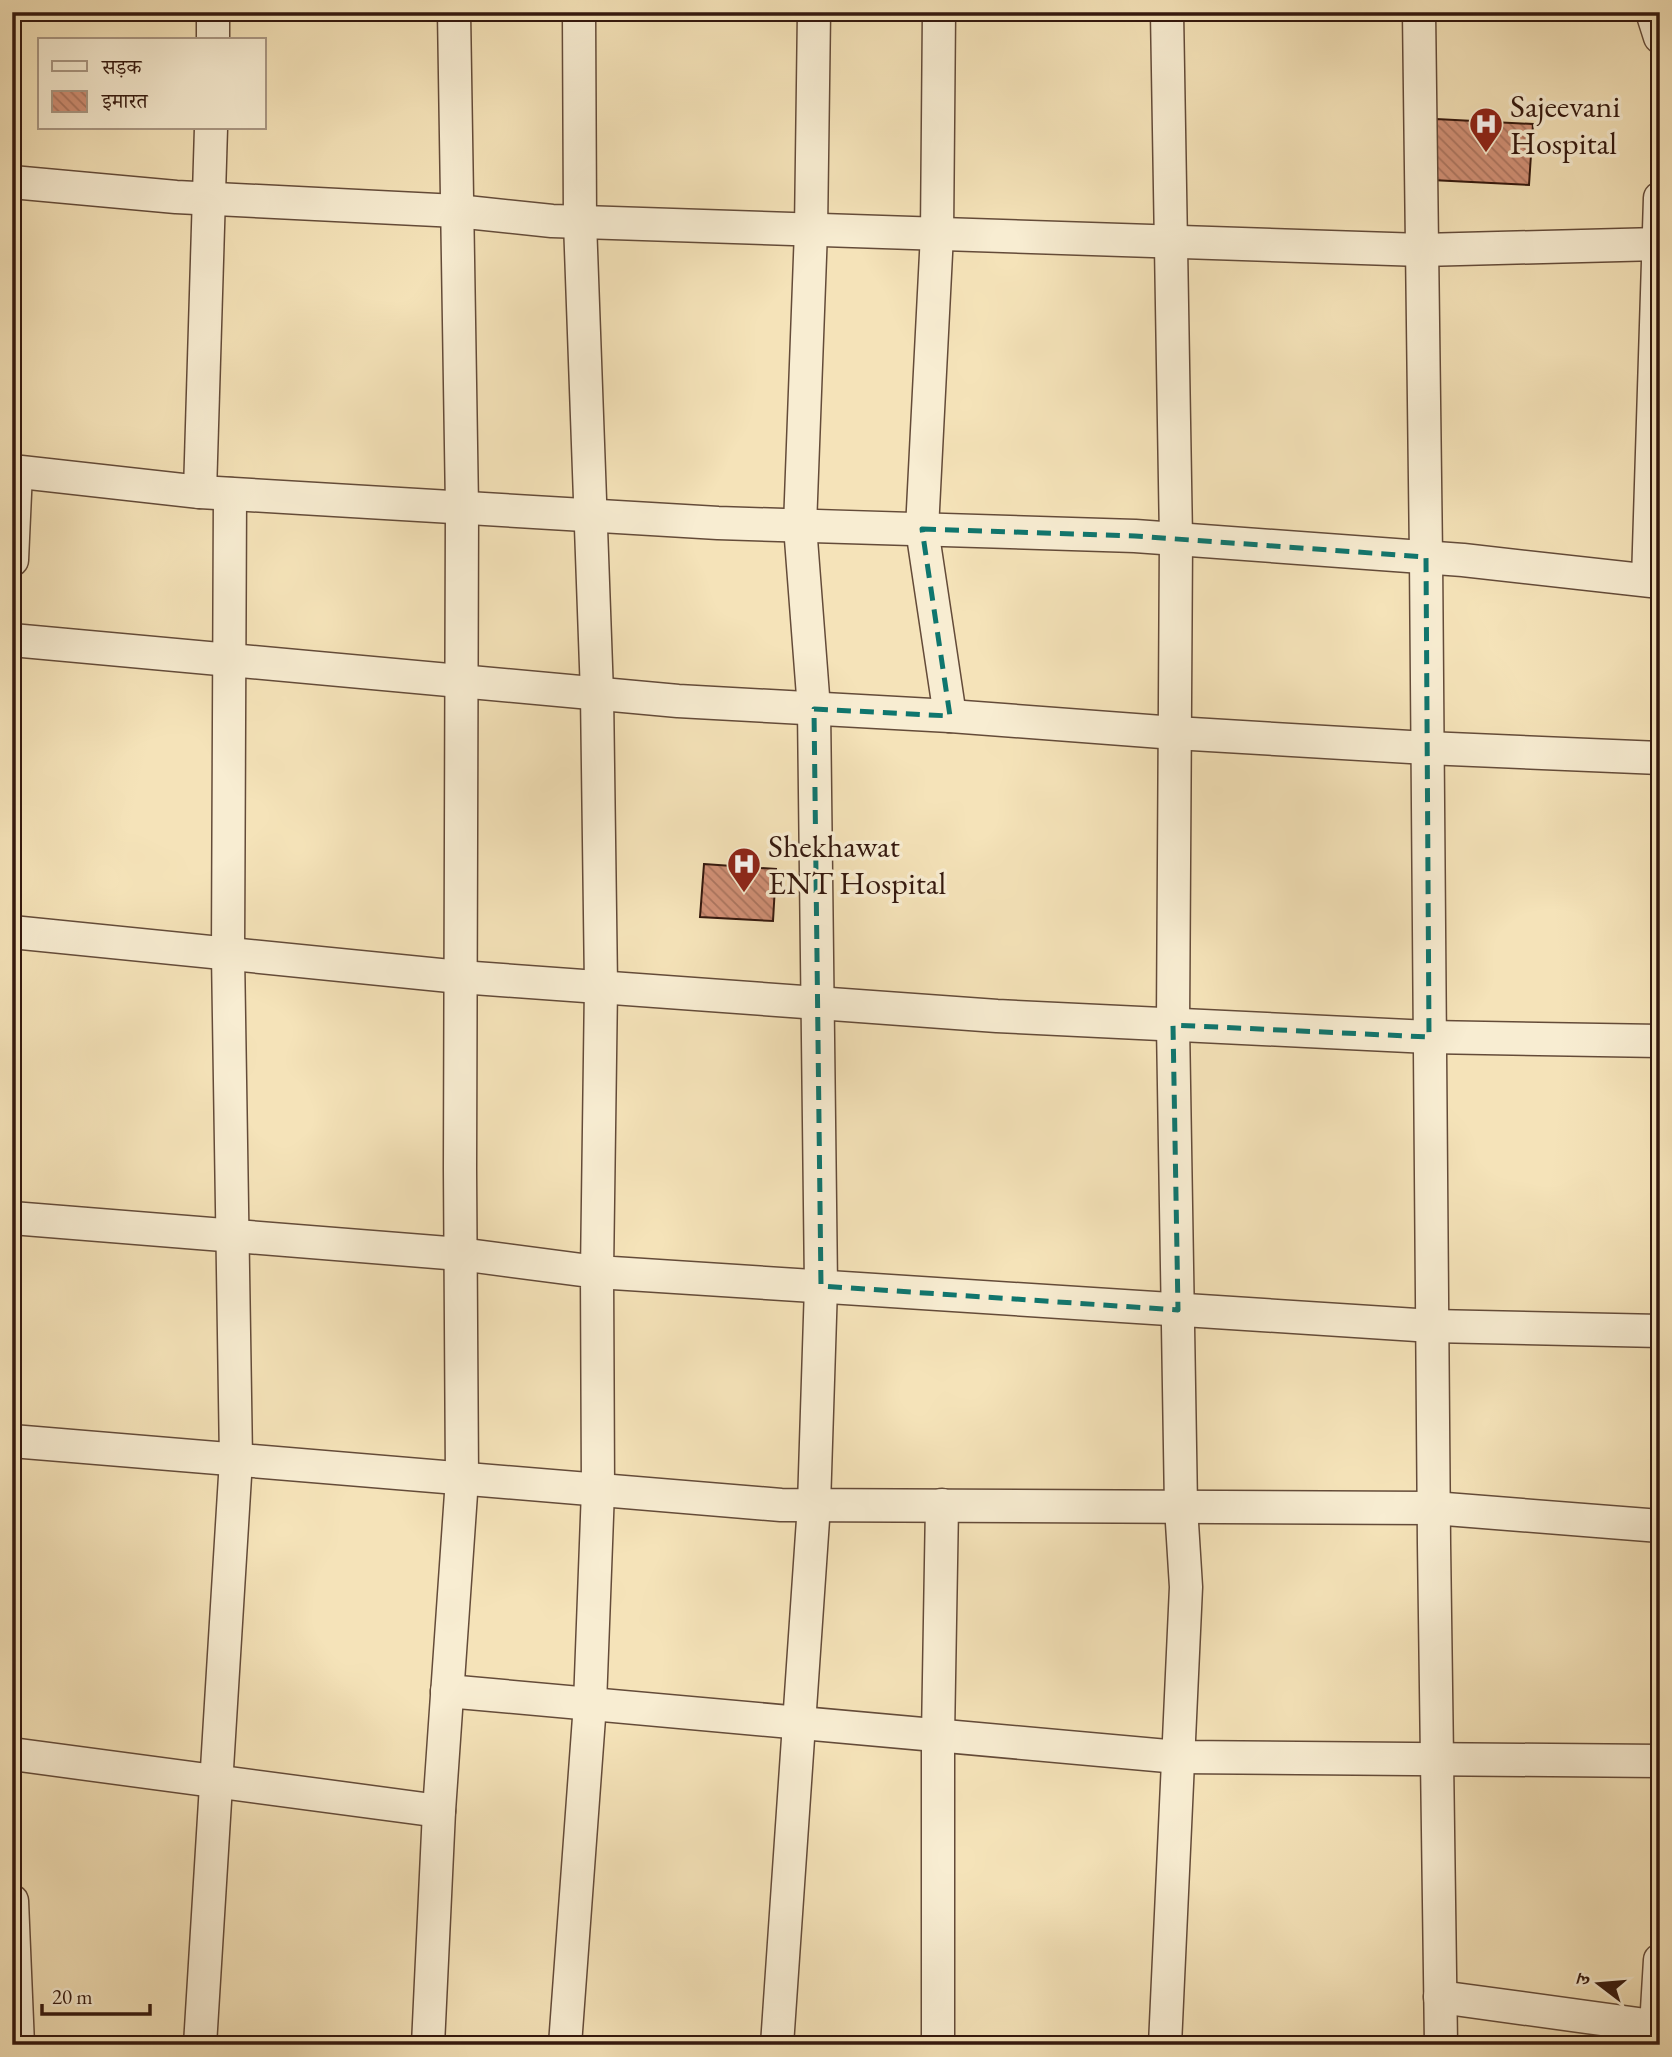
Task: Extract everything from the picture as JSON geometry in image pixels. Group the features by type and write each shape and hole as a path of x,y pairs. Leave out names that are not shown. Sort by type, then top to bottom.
{"street":[{"path":"213,12 213,38"},
{"path":"428,2045 439,1811 462,1479 462,507 454,12"},
{"path":"565,2045 590,1704 598,1490 597,1272 601,986 597,694 580,222 579,12"},
{"path":"777,2045 814,1505 821,1286 814,709 800,526 811,230 814,12"},
{"path":"939,12 937,234 922,529 950,716"},
{"path":"1165,2045 1185,1587 1181,1507 1173,1025 1176,539 1167,12"},
{"path":"1419,12 1433,1508 1441,2045"},
{"path":"1652,12 1660,37"},
{"path":"200,2045 236,1460 228,954 230,661 215,493 211,130"},
{"path":"12,182 211,199 457,211 552,221 1422,250 1659,244"},
{"path":"12,560 14,472 215,493 591,515 800,526 1176,539 1426,557 1654,581 1660,198"},
{"path":"12,640 597,694 1175,733 1660,758"},
{"path":"12,932 460,976 998,1016 1429,1037 1660,1041"},
{"path":"12,1218 460,1254 597,1272 1432,1326 1660,1331"},
{"path":"12,1441 781,1505 1433,1508 1660,1526"},
{"path":"937,2045 942,1506"},
{"path":"447,1691 1178,1757 1660,1761"},
{"path":"12,1754 439,1811"},
{"path":"12,1902 18,2045"},
{"path":"1440,1997 1657,2033 1660,1960"}],"highlighted area":[{"path":"922,529 1135,536 1426,557 1429,1037 1173,1025 1178,1310 821,1286 814,709 950,716"}],"building":[{"path":"1436,119 1533,124 1529,185 1432,180"},
{"path":"704,864 776,869 773,921 700,917"}],"place":[{"name":"Sajeevani Hospital","path":"1486,154"},
{"name":"Shekhawat ENT Hospital","path":"744,894"}]}
